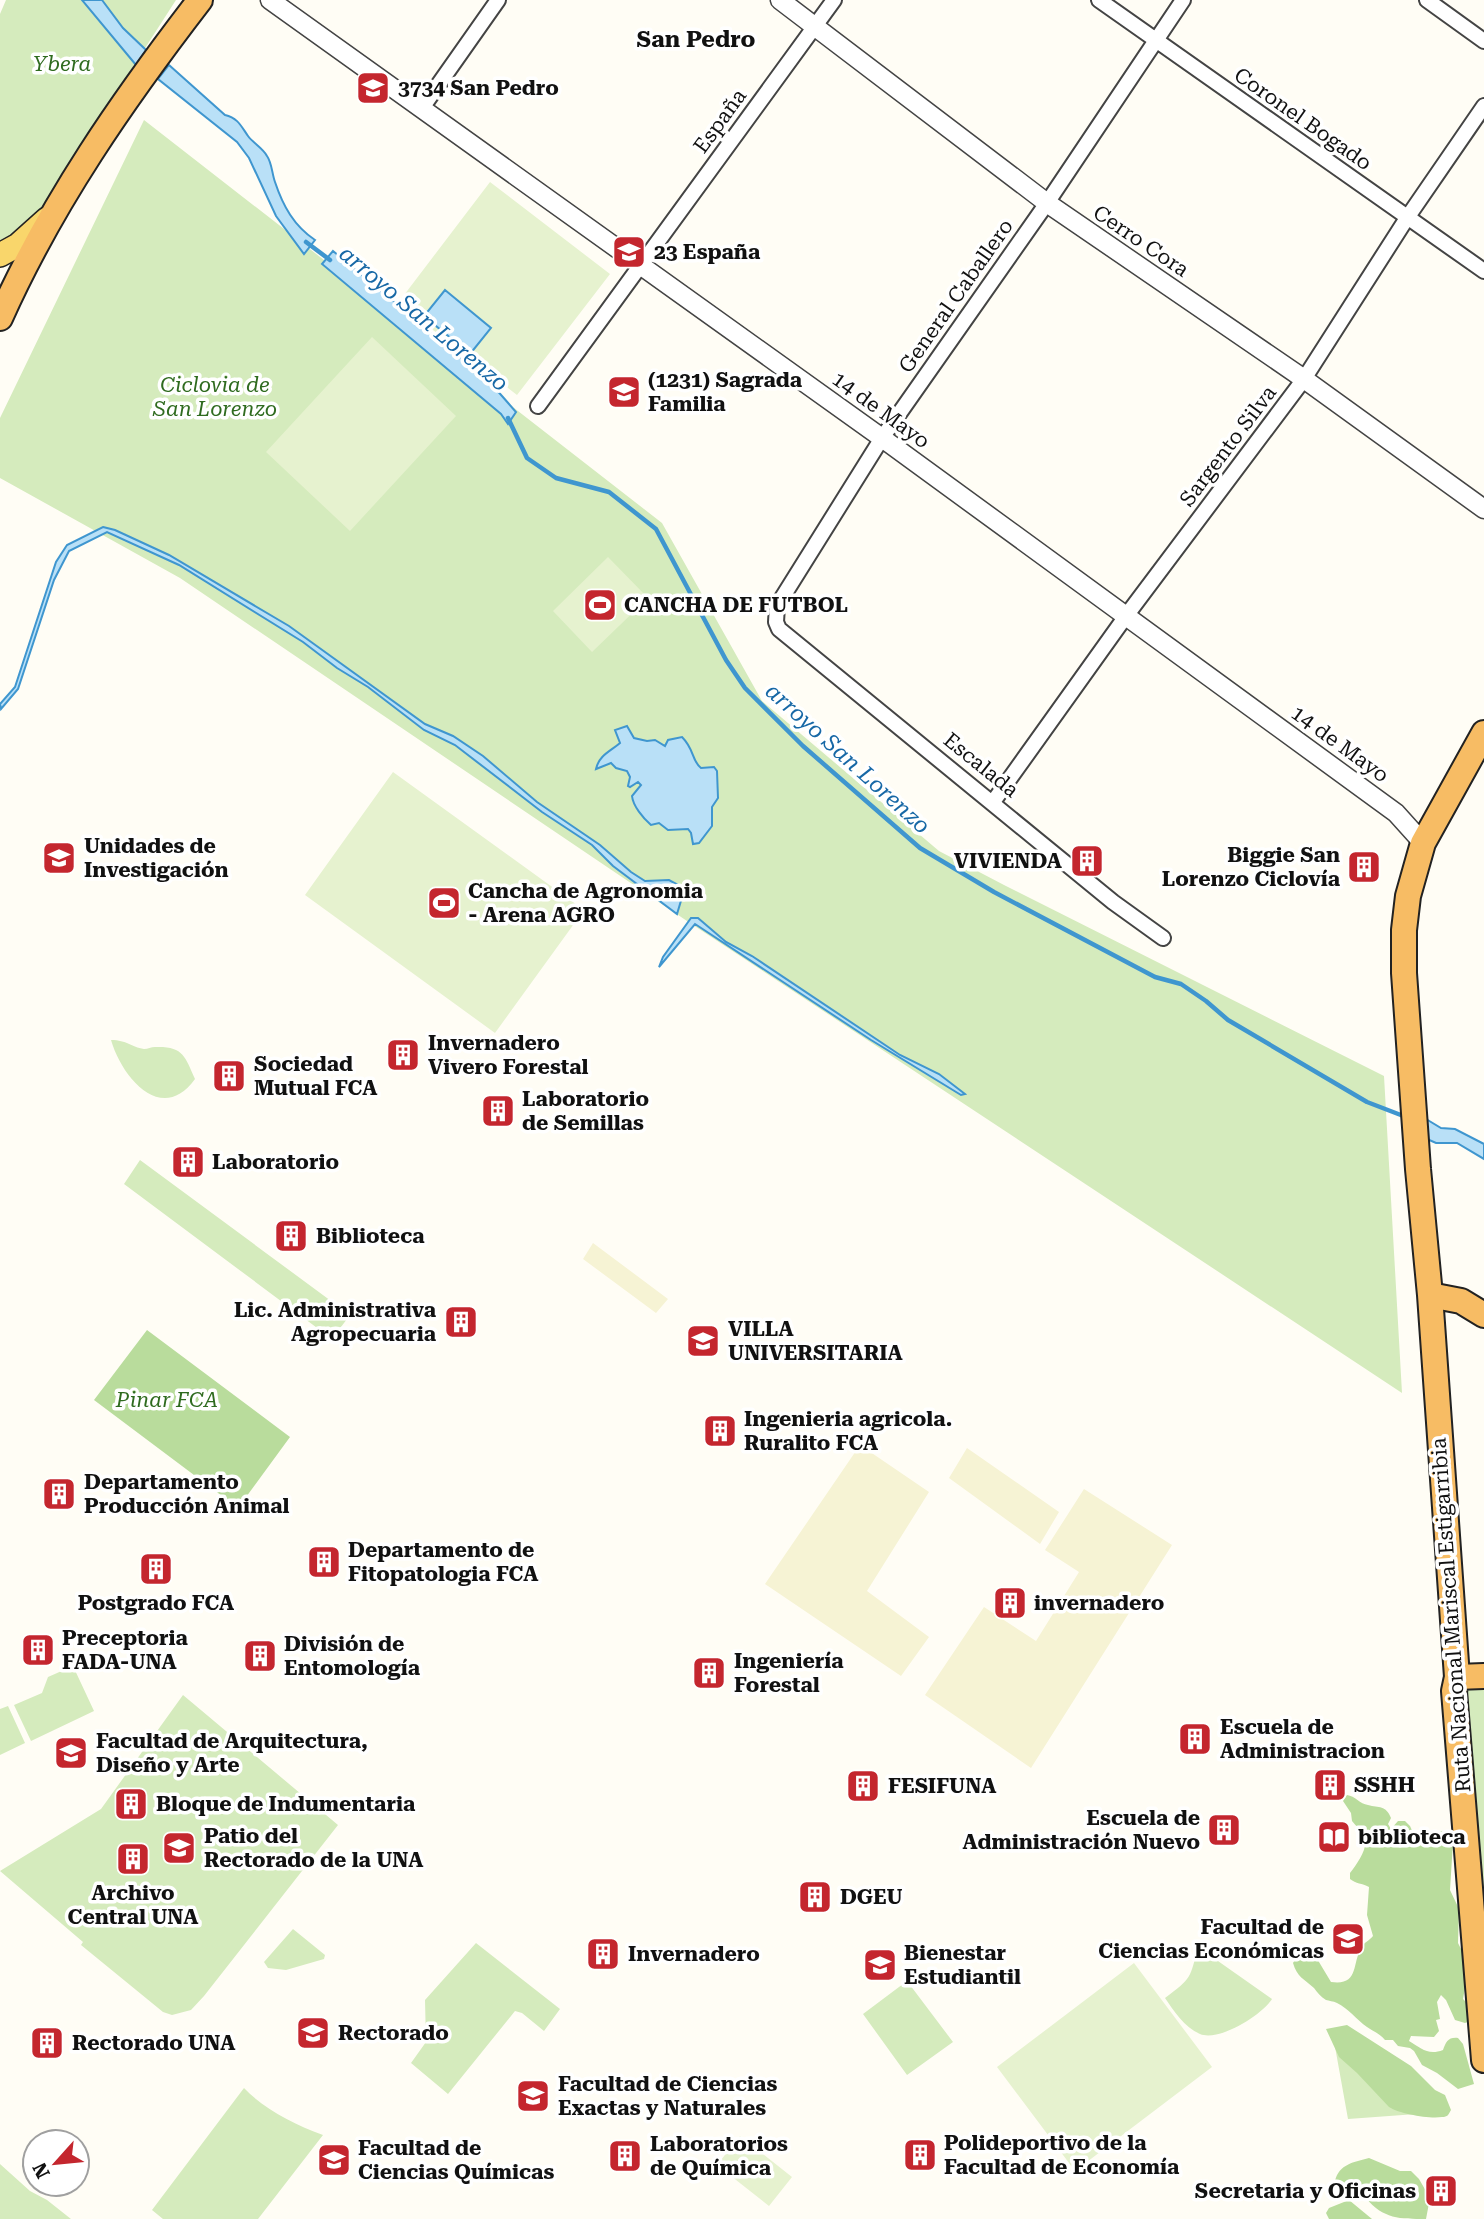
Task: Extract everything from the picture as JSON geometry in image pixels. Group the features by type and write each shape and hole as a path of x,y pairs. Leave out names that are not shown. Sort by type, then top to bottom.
{"highway":[{"path":"0,318 52,214 83,163 200,0"},
{"name":"Ruta Nacional Mariscal Estigarribia","path":"1484,733 1423,843 1408,896 1404,930 1404,973 1457,1677 1455,1704 1484,2060"},
{"path":"1430,1295 1461,1301 1484,1315"},
{"path":"1457,1677 1484,1676"}],"main road":[{"path":"0,255 18,245 52,214"}],"street":[{"name":"14 de Mayo","path":"270,0 882,438 1396,813 1423,843"},
{"path":"422,108 498,0"},
{"name":"Cerro Cora","path":"780,0 1046,203 1304,379 1484,509"},
{"name":"España","path":"538,406 834,0"},
{"name":"Coronel Bogado","path":"1099,0 1484,271"},
{"name":"General Caballero","path":"776,622 778,606 882,438 1183,0"},
{"path":"1427,0 1484,41"},
{"name":"Sargento Silva","path":"993,802 1126,616 1304,379 1407,218 1484,106"},
{"name":"Escalada","path":"776,622 779,629 1113,902 1163,938"}],"shaded area":[{"path":"593,1243 668,1299 656,1313 583,1259"},
{"path":"860,1445 929,1492 867,1591 929,1637 901,1676 765,1584"},
{"path":"967,1448 1059,1512 1040,1544 949,1478"},
{"path":"1084,1489 1172,1545 1031,1768 925,1695 984,1607 1036,1641 1079,1572 1045,1550"}],"green space":[{"name":"Ybera","path":"6,0 176,0 42,208 25,228 0,241 0,14"},
{"name":"Ciclovia de San Lorenzo","path":"144,120 662,523 762,701 939,851 1384,1076 1402,1393 687,921 180,578 0,478 0,418"},
{"path":"490,182 610,274 517,395 398,303"},
{"path":"372,337 456,416 350,531 266,452"},
{"name":"CANCHA DE FUTBOL","path":"608,557 648,598 592,652 553,611"},
{"name":"Cancha de Agronomia - Arena AGRO","path":"393,772 584,910 495,1033 305,895"},
{"path":"111,1040 144,1049 172,1048 182,1054 195,1079 182,1092 170,1098 157,1097 145,1091 124,1069"},
{"path":"140,1160 350,1315 332,1339 124,1184"},
{"name":"Pinar FCA","path":"147,1330 290,1437 238,1508 94,1400"},
{"path":"73,1666 94,1711 31,1741 14,1705 42,1693 48,1677"},
{"path":"1484,1670 1484,1898 1465,1680"},
{"name":"Patio del Rectorado de la UNA","path":"183,1695 338,1825 204,1996 191,2010 172,2015 163,2012 81,1945 83,1942 0,1871 101,1809"},
{"path":"8,1706 25,1743 0,1755 0,1709"},
{"path":"1347,1795 1384,1809 1391,1818 1388,1824 1391,1829 1398,1821 1405,1821 1415,1837 1431,1831 1448,1831 1453,1842 1450,1890 1459,1909 1458,1943 1465,1957 1466,1982 1463,1999 1469,2005 1470,2021 1465,2023 1455,2020 1441,1995 1437,2002 1440,2019 1436,2020 1439,2031 1434,2037 1411,2036 1409,2041 1433,2052 1443,2050 1448,2041 1458,2038 1463,2044 1474,2084 1458,2089 1422,2065 1410,2048 1398,2046 1393,2040 1385,2040 1341,2005 1324,1999 1295,1968 1293,1963 1297,1958 1313,1956 1331,1982 1346,1981 1353,1972 1362,1946 1373,1936 1367,1915 1369,1887 1350,1879 1350,1873 1364,1849 1365,1839 1352,1821 1351,1813 1343,1801"},
{"path":"293,1929 325,1955 324,1959 286,1970 268,1968 264,1962"},
{"path":"476,1943 560,2009 544,2031 522,2013 515,2011 448,2094 411,2063 426,2042 425,2000"},
{"path":"1198,1947 1272,1999 1250,2019 1228,2031 1208,2035 1194,2031 1165,1998 1189,1977"},
{"path":"1134,1963 1212,2067 1075,2171 997,2067"},
{"path":"907,1981 953,2042 907,2075 863,2014"},
{"path":"1347,2025 1411,2066 1435,2090 1445,2095 1451,2110 1448,2115 1422,2117 1389,2107 1339,2057 1326,2029"},
{"path":"1332,2030 1444,2112 1348,2119"},
{"path":"244,2088 281,2116 323,2135 258,2219 163,2219 152,2210"},
{"path":"740,2136 792,2177 769,2206 717,2165"},
{"path":"1369,2158 1400,2171 1411,2171 1419,2179 1430,2198 1426,2219 1408,2219 1386,2214 1366,2198 1347,2195 1341,2191 1335,2181 1340,2171 1348,2165"},
{"path":"0,2164 21,2183 21,2198 43,2198 71,2219 0,2219"},
{"path":"1349,2200 1372,2219 1329,2219 1326,2213 1329,2208"}],"water":[{"path":"82,0 102,0 123,28 146,50 136,65"},
{"path":"169,65 225,115 236,120 265,153 286,207 295,222 315,240 304,254 276,216 249,158 237,142 158,79"},
{"path":"333,251 488,380 516,412 508,424 501,414 322,264"},
{"path":"445,290 491,328 470,354 424,316"},
{"path":"103,527 169,555 289,626 425,724 453,736 483,756 537,802 600,845 645,881 669,880 680,886 683,894 677,914 613,866 592,845 542,812 455,745 424,730 303,642 179,565 107,532 69,551 54,580 18,689 1,709 0,704 15,687 56,562 67,545"},
{"path":"627,726 634,738 655,740 665,746 668,740 682,737 701,768 714,767 717,771 718,798 712,807 712,826 699,843 693,844 688,829 668,830 659,823 651,825 648,822 636,808 632,796 641,785 638,782 628,786 630,777 627,771 616,768 611,763 596,769 603,757 620,743 615,730"},
{"path":"691,918 698,918 726,942 752,956 900,1055 939,1074 965,1094 961,1095 871,1040 695,924 659,967 663,957"},
{"path":"1426,1119 1441,1128 1455,1129 1484,1144 1484,1159 1457,1143 1436,1143 1427,1139"}],"waterway":[{"name":"arroyo San Lorenzo","path":"306,242 330,260"},
{"name":"arroyo San Lorenzo","path":"508,418 527,458 556,478 609,492 656,529 726,660 745,688 803,746 920,848 994,892 1155,977 1181,984 1228,1020 1367,1102 1406,1117"}],"place":[{"name":"3734 San Pedro","path":"373,88"},
{"name":"23 España","path":"629,252"},
{"name":"(1231) Sagrada Familia","path":"624,392"},
{"name":"CANCHA DE FUTBOL","path":"600,605"},
{"name":"Unidades de Investigación","path":"59,858"},
{"name":"VIVIENDA","path":"1087,861"},
{"name":"Biggie San Lorenzo Ciclovía","path":"1364,867"},
{"name":"Cancha de Agronomia - Arena AGRO","path":"444,903"},
{"name":"Invernadero Vivero Forestal","path":"403,1055"},
{"name":"Sociedad Mutual FCA","path":"229,1076"},
{"name":"Laboratorio de Semillas","path":"498,1111"},
{"name":"Laboratorio","path":"188,1162"},
{"name":"Biblioteca","path":"291,1236"},
{"name":"Lic. Administrativa Agropecuaria","path":"461,1322"},
{"name":"VILLA UNIVERSITARIA","path":"703,1341"},
{"name":"Ingenieria agricola. Ruralito FCA","path":"720,1431"},
{"name":"Departamento Producción Animal","path":"59,1494"},
{"name":"Departamento de Fitopatologia FCA","path":"324,1562"},
{"name":"Postgrado FCA","path":"156,1569"},
{"name":"invernadero","path":"1010,1603"},
{"name":"Preceptoria FADA-UNA","path":"38,1650"},
{"name":"División de Entomología","path":"260,1656"},
{"name":"Ingeniería Forestal","path":"709,1673"},
{"name":"Escuela de Administracion","path":"1195,1739"},
{"name":"Facultad de Arquitectura, Diseño y Arte","path":"71,1753"},
{"name":"SSHH","path":"1330,1785"},
{"name":"FESIFUNA","path":"863,1786"},
{"name":"Bloque de Indumentaria","path":"131,1804"},
{"name":"Escuela de Administración Nuevo","path":"1224,1830"},
{"name":"biblioteca","path":"1334,1837"},
{"name":"Patio del Rectorado de la UNA","path":"179,1848"},
{"name":"Archivo Central UNA","path":"133,1859"},
{"name":"DGEU","path":"815,1897"},
{"name":"Facultad de Ciencias Económicas","path":"1348,1939"},
{"name":"Invernadero","path":"603,1954"},
{"name":"Bienestar Estudiantil","path":"880,1965"},
{"name":"Rectorado","path":"313,2033"},
{"name":"Rectorado UNA","path":"47,2043"},
{"name":"Facultad de Ciencias Exactas y Naturales","path":"533,2096"},
{"name":"Polideportivo de la Facultad de Economía","path":"920,2155"},
{"name":"Laboratorios de Química","path":"625,2156"},
{"name":"Facultad de Ciencias Químicas","path":"334,2160"},
{"name":"Secretaria y Oficinas","path":"1441,2191"}],"district":[{"name":"San Pedro","path":"696,39"}]}
